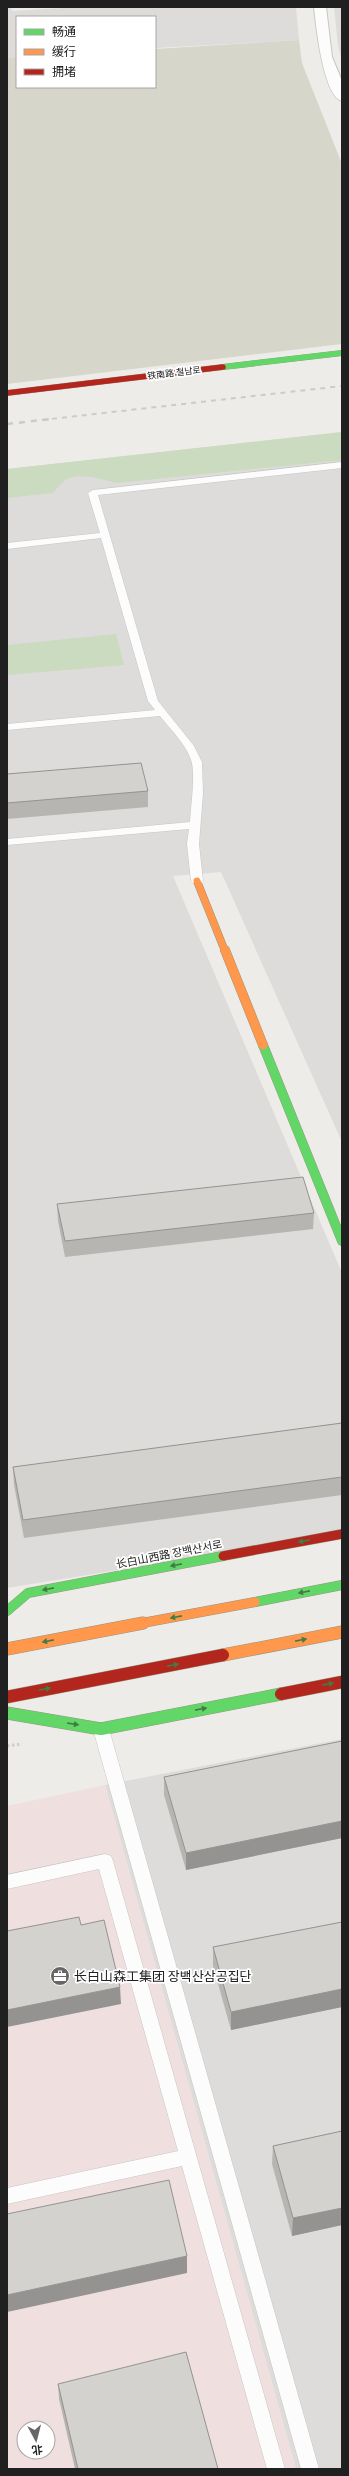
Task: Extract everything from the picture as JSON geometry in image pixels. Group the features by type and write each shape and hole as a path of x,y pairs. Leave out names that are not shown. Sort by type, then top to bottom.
{"street":[{"path":"320,7 326,57 342,97"},
{"name":"铁南路 철남로","path":"7,393 342,353"},
{"path":"197,881 342,1241"},
{"name":"长白山西路 장백산서로","path":"7,1611 28,1593 342,1534"},
{"path":"7,1649 342,1585"},
{"path":"7,1697 342,1632"},
{"path":"7,1713 101,1729 342,1682"}],"lane":[{"path":"197,881 193,844 197,762 190,748 153,701 93,493 342,465"},
{"path":"7,546 105,535"},
{"path":"7,727 162,713"},
{"path":"7,842 195,824"},
{"path":"101,1729 310,2469"},
{"path":"7,1882 105,1861 276,2469"},
{"path":"7,2196 188,2157"}],"shaded area":[{"path":"7,7 11,7 12,11 80,7 296,7 299,40 156,48 156,16 16,16 16,57 7,58"},
{"path":"334,7 342,7 342,62 338,45"},
{"path":"299,40 302,63 342,164 342,344 7,384 7,58 16,57 16,88 156,88 156,49"},
{"path":"342,432 342,1142 221,872 173,876 342,1273 342,1534 7,1588 7,469"},
{"path":"342,1739 342,2469 296,2469 105,1785"},
{"path":"105,1785 296,2469 7,2469 7,1806"}],"green space":[{"path":"342,432 342,460 116,483 82,476 69,478 64,481 53,493 7,498 7,469"},
{"path":"116,634 124,665 7,675 7,645"}],"building":[{"path":"141,763 148,791 7,803 7,774"},
{"path":"303,1177 314,1213 65,1241 57,1204"},
{"path":"342,1423 342,1477 23,1520 13,1467"},
{"path":"342,1741 342,1821 186,1853 164,1777"},
{"name":"长白山森工集团 장백산삼공집단","path":"79,1917 81,1925 104,1920 120,1987 7,2010 7,1931"},
{"path":"342,1922 342,1989 231,2012 213,1947"},
{"path":"342,2131 342,2208 293,2218 273,2146"},
{"path":"169,2180 187,2256 7,2295 7,2214"},
{"path":"186,2352 218,2469 78,2469 58,2384"}],"railway":[{"path":"42,420 342,386"},
{"path":"7,424 51,419"}],"traffic: fast":[{"path":"223,367 342,353"},
{"path":"263,1045 342,1241"},
{"path":"7,1611 28,1593 223,1556"},
{"path":"255,1602 342,1585"},
{"path":"7,1713 101,1729 281,1694"}],"traffic: slow":[{"path":"197,881 263,1045"},
{"path":"7,1649 255,1602"},
{"path":"223,1655 342,1632"}],"traffic: jam":[{"path":"7,393 223,367"},
{"path":"223,1556 342,1534"},
{"path":"7,1697 223,1655"},
{"path":"281,1694 342,1682"}],"place":[{"name":"长白山森工集团 장백산삼공집단","path":"60,1976"}]}
